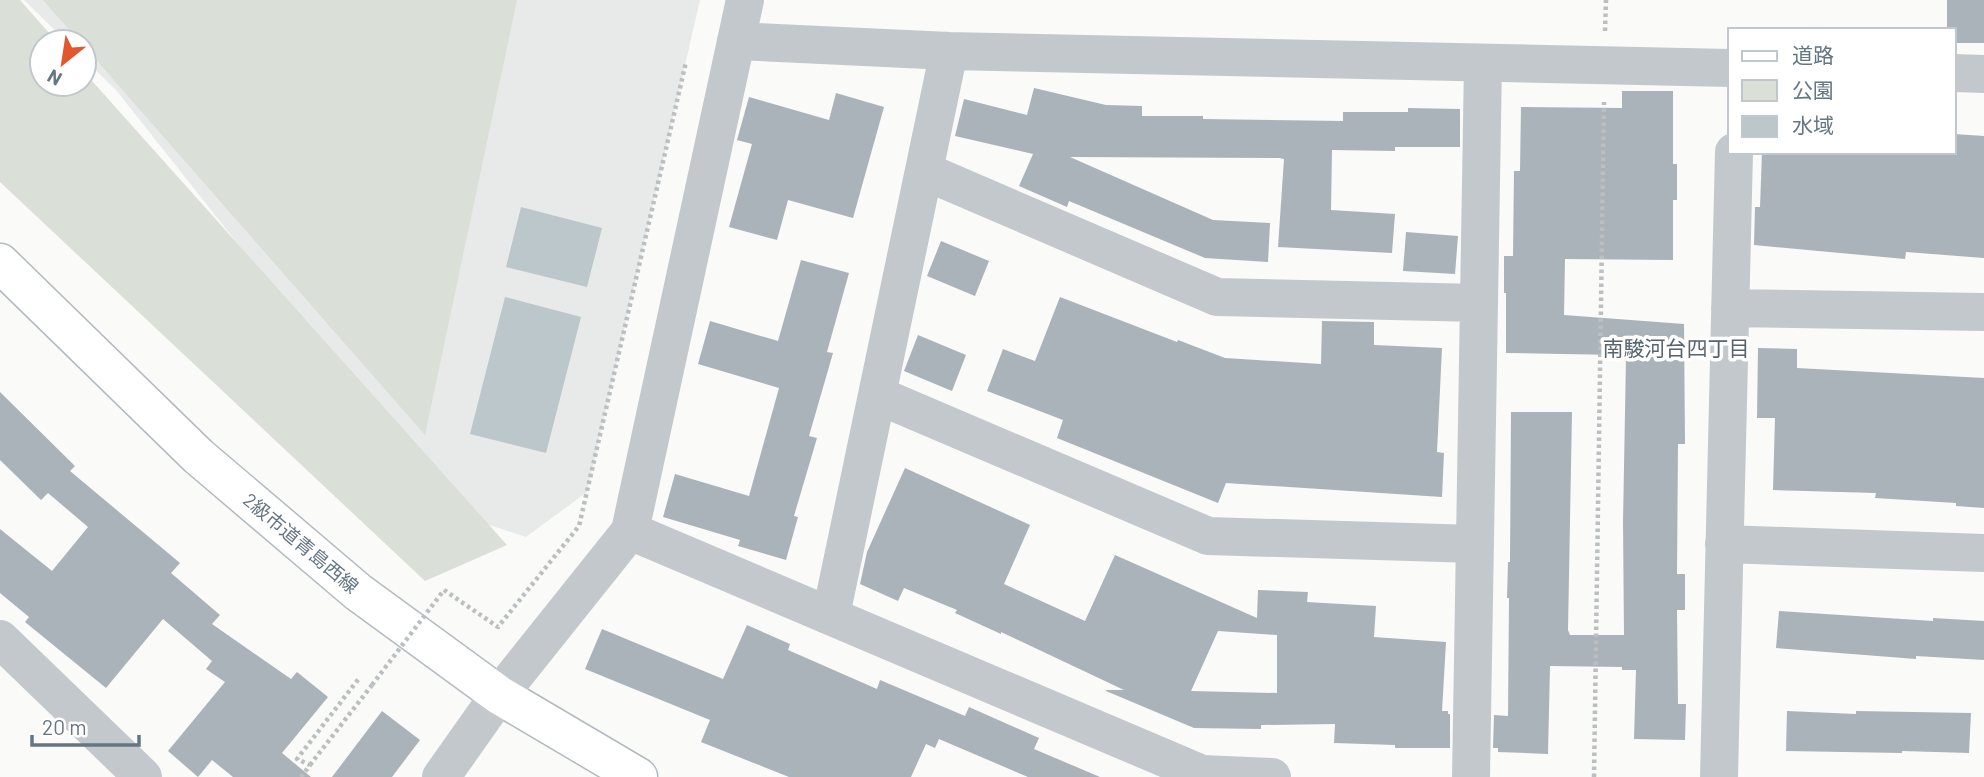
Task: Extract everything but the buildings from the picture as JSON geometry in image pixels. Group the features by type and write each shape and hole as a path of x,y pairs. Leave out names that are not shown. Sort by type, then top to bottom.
{"street":[{"path":"441,777 499,695 630,531 745,0"},
{"path":"736,41 949,51 1728,68"},
{"path":"831,615 949,51"},
{"path":"1471,777 1483,64"},
{"path":"1956,73 1984,74"},
{"path":"1719,777 1734,154"},
{"path":"923,172 1217,297 1479,303"},
{"name":"2級市道青島西線","path":"0,263 198,456 358,592 499,695 638,777"},
{"path":"1730,308 1984,312"},
{"path":"877,396 1208,536 1475,544"},
{"path":"630,531 1202,774 1272,777"},
{"path":"1724,544 1984,553"},
{"path":"0,639 143,777"}],"path":[{"path":"1594,777 1606,0"},
{"path":"301,777 444,590 498,627 579,526 686,62"},
{"path":"310,765 297,759 360,677"}],"shaded area":[{"path":"24,0 700,0 587,492 526,537 450,512 116,90 98,73 98,28 53,28"}],"green space":[{"path":"0,0 20,0 45,28 28,28 28,98 98,98 98,88 507,545 425,581 0,182"},
{"path":"43,0 517,0 425,435 98,62 98,28 68,28"}],"water":[{"path":"521,207 602,228 587,287 506,267"},
{"path":"505,297 581,317 546,453 470,434"}],"district":[{"name":"南駿河台四丁目","path":"1676,349"}]}
